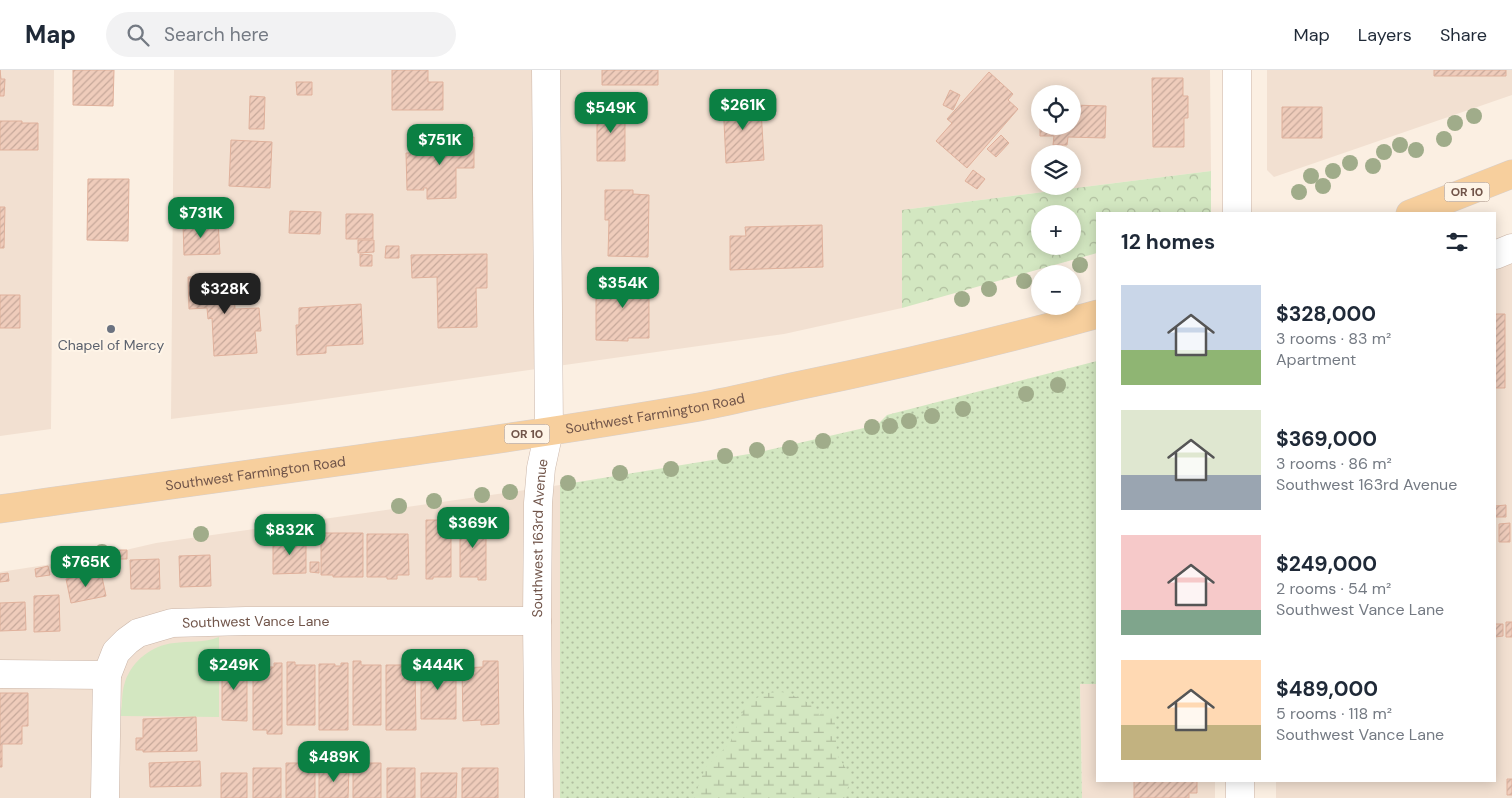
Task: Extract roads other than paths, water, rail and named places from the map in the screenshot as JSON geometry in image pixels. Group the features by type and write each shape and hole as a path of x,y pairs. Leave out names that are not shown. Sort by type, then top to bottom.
{"main road":[{"name":"OR 10","path":"1415,212 1512,174"},
{"name":"Southwest Farmington Road","path":"0,509 327,464 702,406 852,375 1026,334 1096,315"}],"street":[{"name":"Southwest 163rd Avenue","path":"539,798 538,503 541,468 549,431 546,70"},
{"path":"1237,70 1237,212"},
{"path":"1496,255 1512,248"},
{"name":"Southwest Vance Lane","path":"107,675 116,652 127,641 138,633 172,623 246,621 537,621"},
{"path":"0,674 107,675 105,798"},
{"path":"1240,782 1240,798"}],"place":[{"name":"Chapel of Mercy","path":"111,329"}]}
